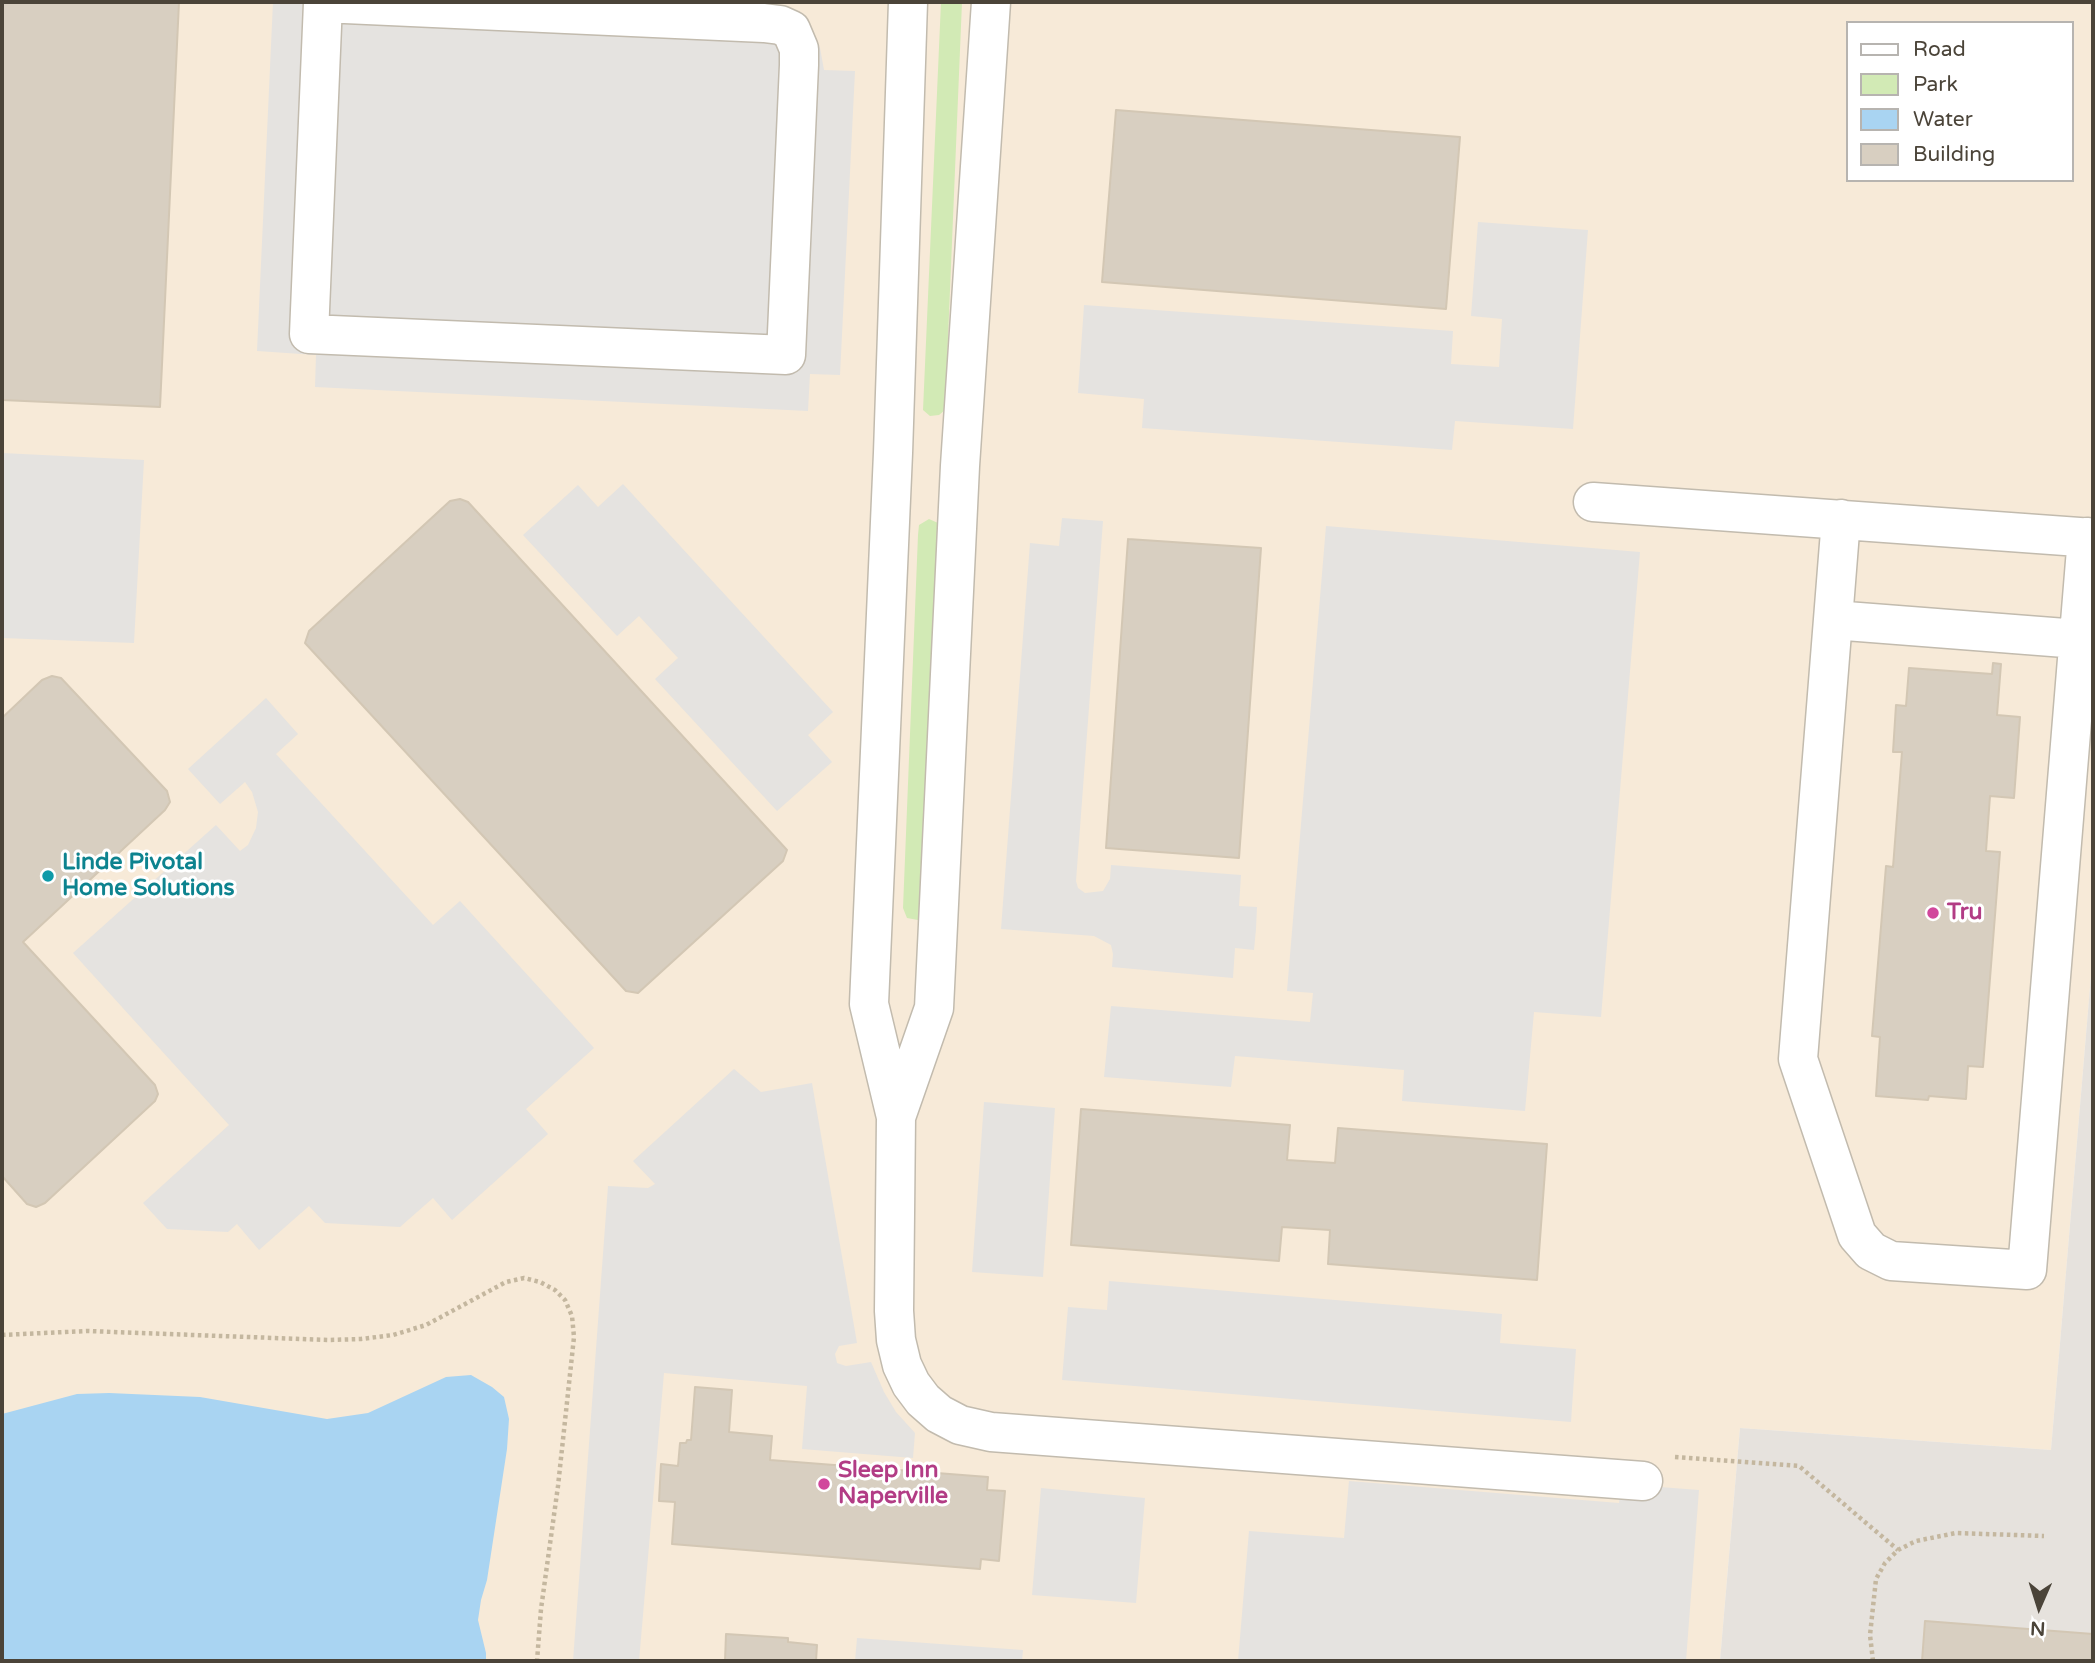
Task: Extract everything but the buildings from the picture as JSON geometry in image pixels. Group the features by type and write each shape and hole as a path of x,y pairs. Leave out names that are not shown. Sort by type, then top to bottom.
{"lane":[{"path":"908,2 893,453 869,1004 896,1117 894,1311 896,1340 902,1365 911,1384 939,1415 960,1425 991,1432 1643,1481"},
{"path":"896,1117 934,1009 960,466 991,2"},
{"path":"323,3 764,23 791,30 799,49 799,65 786,355 309,334 323,3"},
{"path":"1594,502 1841,519 2090,538 2078,639 2027,1270 1891,1261 1871,1251 1857,1235 1798,1059 1841,519"},
{"path":"1833,620 2078,639"}],"path":[{"path":"2,1335 87,1331 361,1339 393,1335 426,1325 506,1282 524,1278 555,1290 565,1300 572,1316 573,1337 537,1661"},
{"path":"1643,1481 1671,1457 1800,1466 1898,1550"},
{"path":"1873,1661 1870,1635 1876,1579 1885,1563 1898,1550 1916,1541 1956,1532 2044,1536"}],"shaded area":[{"path":"2,2 2093,2 2093,952 2051,1450 1740,1428 1720,1661 2,1661"},
{"path":"273,2 761,2 761,6 808,23 820,48 824,70 855,71 840,375 810,374 808,411 315,387 316,355 257,351"},
{"path":"1478,222 1588,230 1573,429 1455,421 1452,450 1142,428 1144,399 1078,393 1084,305 1453,331 1451,364 1499,367 1502,319 1471,316"},
{"path":"2,453 144,460 134,643 2,638"},
{"path":"623,484 833,712 808,735 832,762 777,811 655,679 678,658 639,616 617,636 523,535 578,485 598,507"},
{"path":"1062,518 1103,521 1076,881 1078,888 1085,893 1103,891 1110,879 1111,865 1241,875 1239,906 1257,907 1256,929 1254,950 1235,948 1233,978 1112,967 1111,945 1094,936 1001,929 1030,543 1059,546"},
{"path":"1326,526 1640,552 1601,1017 1534,1012 1525,1111 1402,1101 1404,1070 1235,1056 1231,1087 1104,1077 1111,1006 1310,1022 1313,993 1287,991"},
{"path":"266,698 298,734 276,754 433,925 460,901 594,1048 526,1109 548,1134 452,1220 433,1198 400,1227 325,1223 309,1206 259,1250 237,1224 228,1232 167,1229 143,1203 229,1125 73,953 216,825 240,851 248,845 256,828 258,812 252,792 245,782 220,804 188,769"},
{"path":"2093,952 2093,1661 1720,1661 1740,1428 2051,1450"},
{"path":"734,1069 761,1092 812,1083 857,1343 839,1346 835,1354 837,1363 846,1366 871,1362 896,1412 915,1433 913,1458 802,1449 807,1386 664,1373 639,1661 573,1661 608,1186 648,1188 655,1184 633,1161"},
{"path":"984,1102 1055,1108 1043,1277 972,1272"},
{"path":"1109,1281 1502,1314 1500,1343 1576,1349 1571,1422 1062,1380 1068,1307 1107,1310"},
{"path":"1349,1481 1619,1503 1621,1484 1699,1490 1686,1661 1238,1661 1249,1531 1344,1538"},
{"path":"1041,1488 1145,1498 1136,1603 1032,1595"},
{"path":"857,1638 1023,1650 1022,1661 855,1661"}],"green space":[{"path":"941,2 962,2 945,410 939,415 930,416 923,410"},
{"path":"929,519 938,523 925,911 918,920 907,918 903,908 918,535 919,525"}],"water":[{"path":"471,1375 504,1397 509,1419 487,1580 478,1620 486,1661 2,1661 2,1414 77,1394 109,1393 200,1397 327,1419 368,1413 446,1377"}],"place":[{"name":"Linde Pivotal Home Solutions","path":"48,876"},
{"name":"Tru","path":"1933,913"},
{"name":"Sleep Inn Naperville","path":"824,1484"}]}
